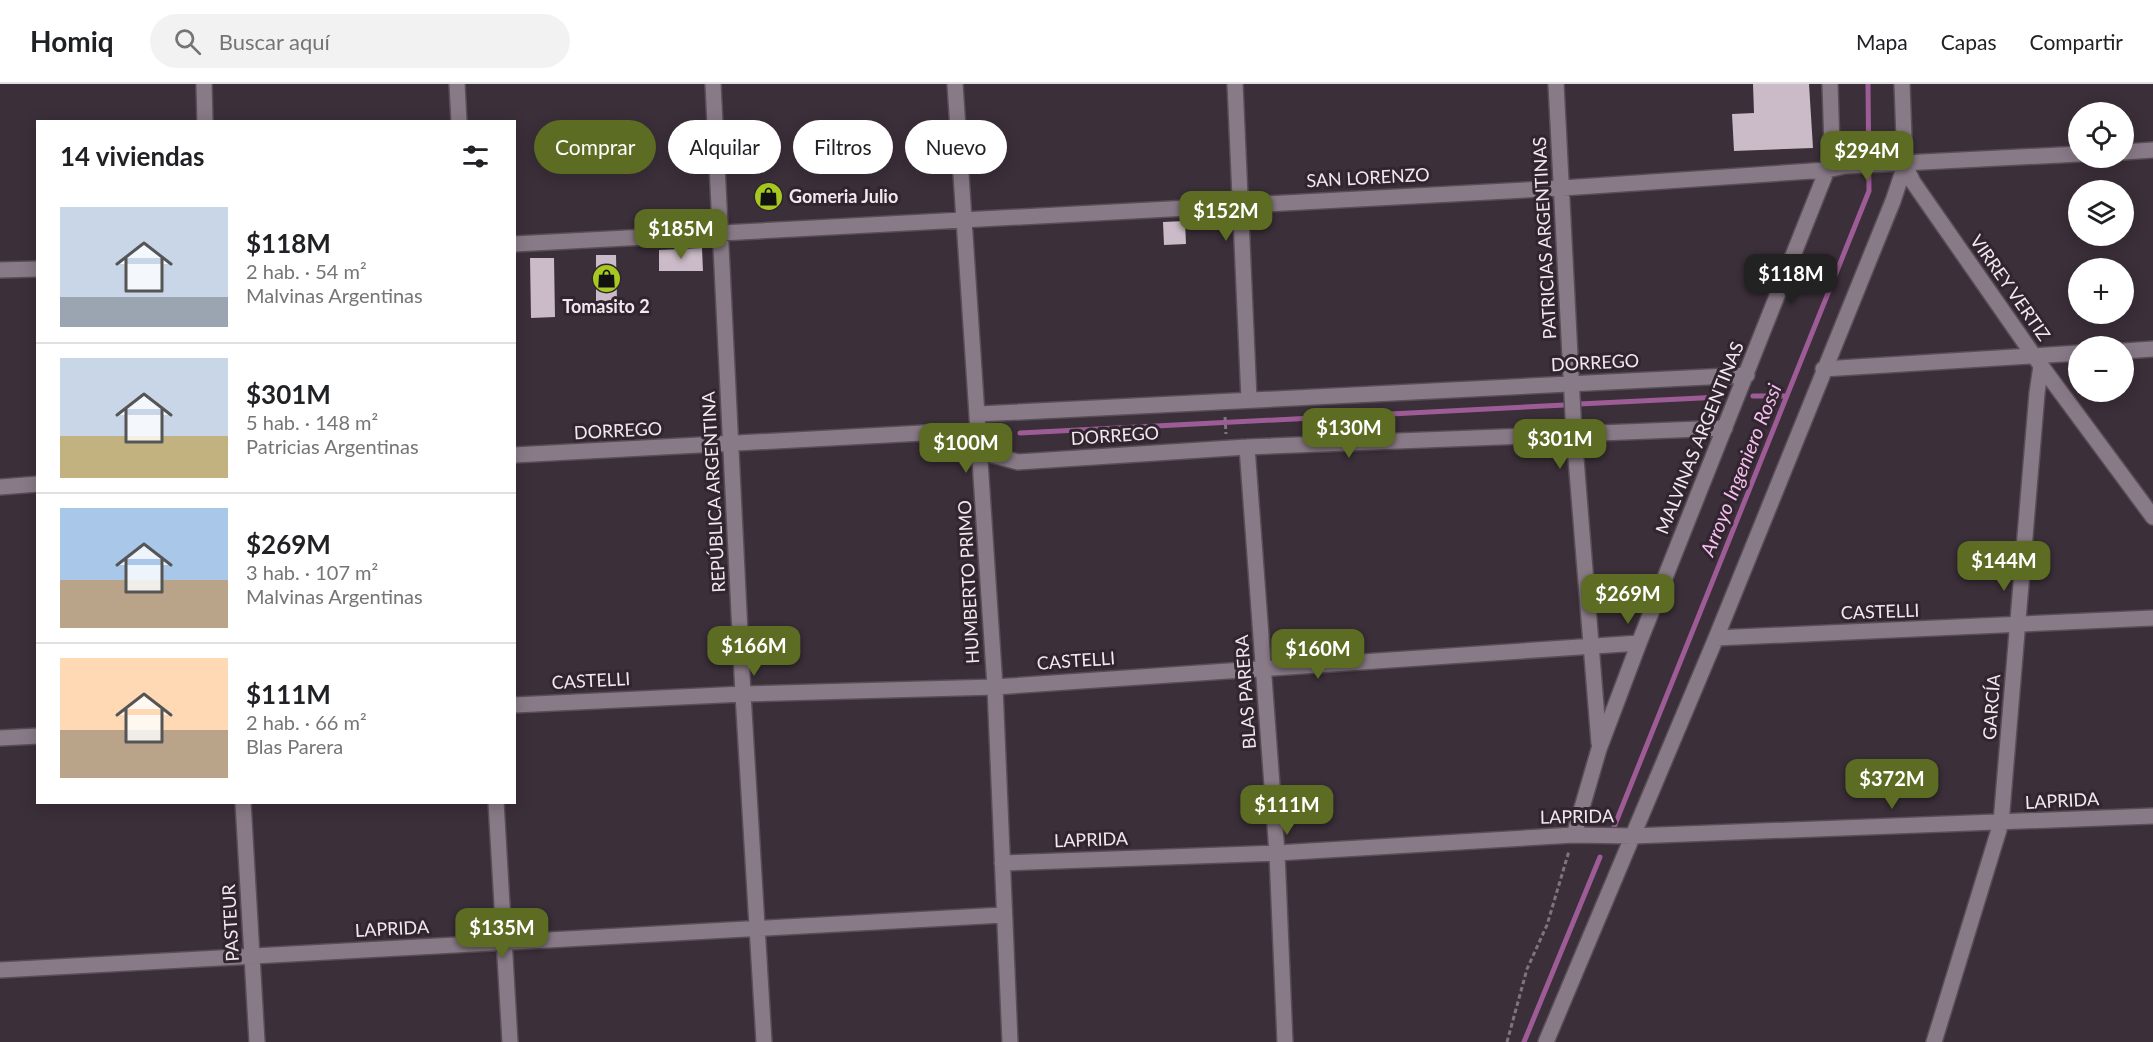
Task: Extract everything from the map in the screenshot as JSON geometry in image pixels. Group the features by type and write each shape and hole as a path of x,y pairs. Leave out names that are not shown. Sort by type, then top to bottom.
{"street":[{"path":"204,84 205,120"},
{"path":"457,84 459,120"},
{"name":"REPÚBLICA ARGENTINA","path":"713,84 743,694 764,1042"},
{"name":"HUMBERTO PRIMO","path":"955,84 981,452 1010,1042"},
{"path":"1235,84 1249,399"},
{"name":"PATRICIAS ARGENTINAS","path":"1556,84 1574,434 1599,749"},
{"name":"MALVINAS ARGENTINAS","path":"1580,836 1599,749 1827,170 1832,147 1830,84"},
{"path":"1546,1042 1716,638 1905,165 1902,84"},
{"path":"2134,151 2153,150"},
{"name":"SAN LORENZO","path":"516,244 1563,188 1827,170 1845,166 1905,165 2068,155"},
{"name":"VIRREY VERTIZ","path":"1905,165 1913,182 2037,361 2153,517"},
{"path":"0,270 36,269"},
{"path":"2134,350 2153,349"},
{"path":"1823,369 2037,361 2068,355"},
{"name":"GARCÍA","path":"1934,1042 2001,823 2037,361"},
{"name":"DORREGO","path":"978,414 1747,375"},
{"name":"DORREGO","path":"516,455 941,432 981,452 1018,462 1247,447 1725,428"},
{"name":"BLAS PARERA","path":"1247,447 1277,853 1285,1042"},
{"path":"0,487 36,484"},
{"name":"CASTELLI","path":"1716,638 2018,626 2153,618"},
{"name":"CASTELLI","path":"516,705 743,694 994,687 1639,643"},
{"path":"0,738 36,736"},
{"name":"PASTEUR","path":"243,804 257,1042"},
{"path":"496,804 510,1042"},
{"name":"LAPRIDA","path":"1002,863 1277,853 1580,836 1633,836 2153,816"},
{"name":"LAPRIDA","path":"0,970 1003,915"}],"path":[{"path":"1224,414 1226,429"},
{"path":"1507,1042 1527,969 1547,925 1580,836"}],"building":[{"path":"1753,84 1809,84 1813,148 1734,151 1732,114 1754,113"},
{"name":"Gomeria Julio","path":"776,186 778,207 760,208 758,187"},
{"path":"1185,221 1186,244 1164,245 1163,222"},
{"path":"702,248 703,271 659,271 659,250"},
{"name":"Tomasito 2","path":"596,255 616,255 617,301 596,301"},
{"path":"530,258 554,258 555,317 531,318"}],"waterway":[{"name":"Arroyo Ingeniero Rossi","path":"1612,832 1869,191 1868,84"},
{"path":"1753,396 1786,396"},
{"path":"1579,404 1721,397"},
{"path":"1020,433 1565,405"},
{"path":"1524,1042 1600,857"}],"place":[{"name":"Gomeria Julio","path":"768,197"},
{"name":"Tomasito 2","path":"606,278"}]}
